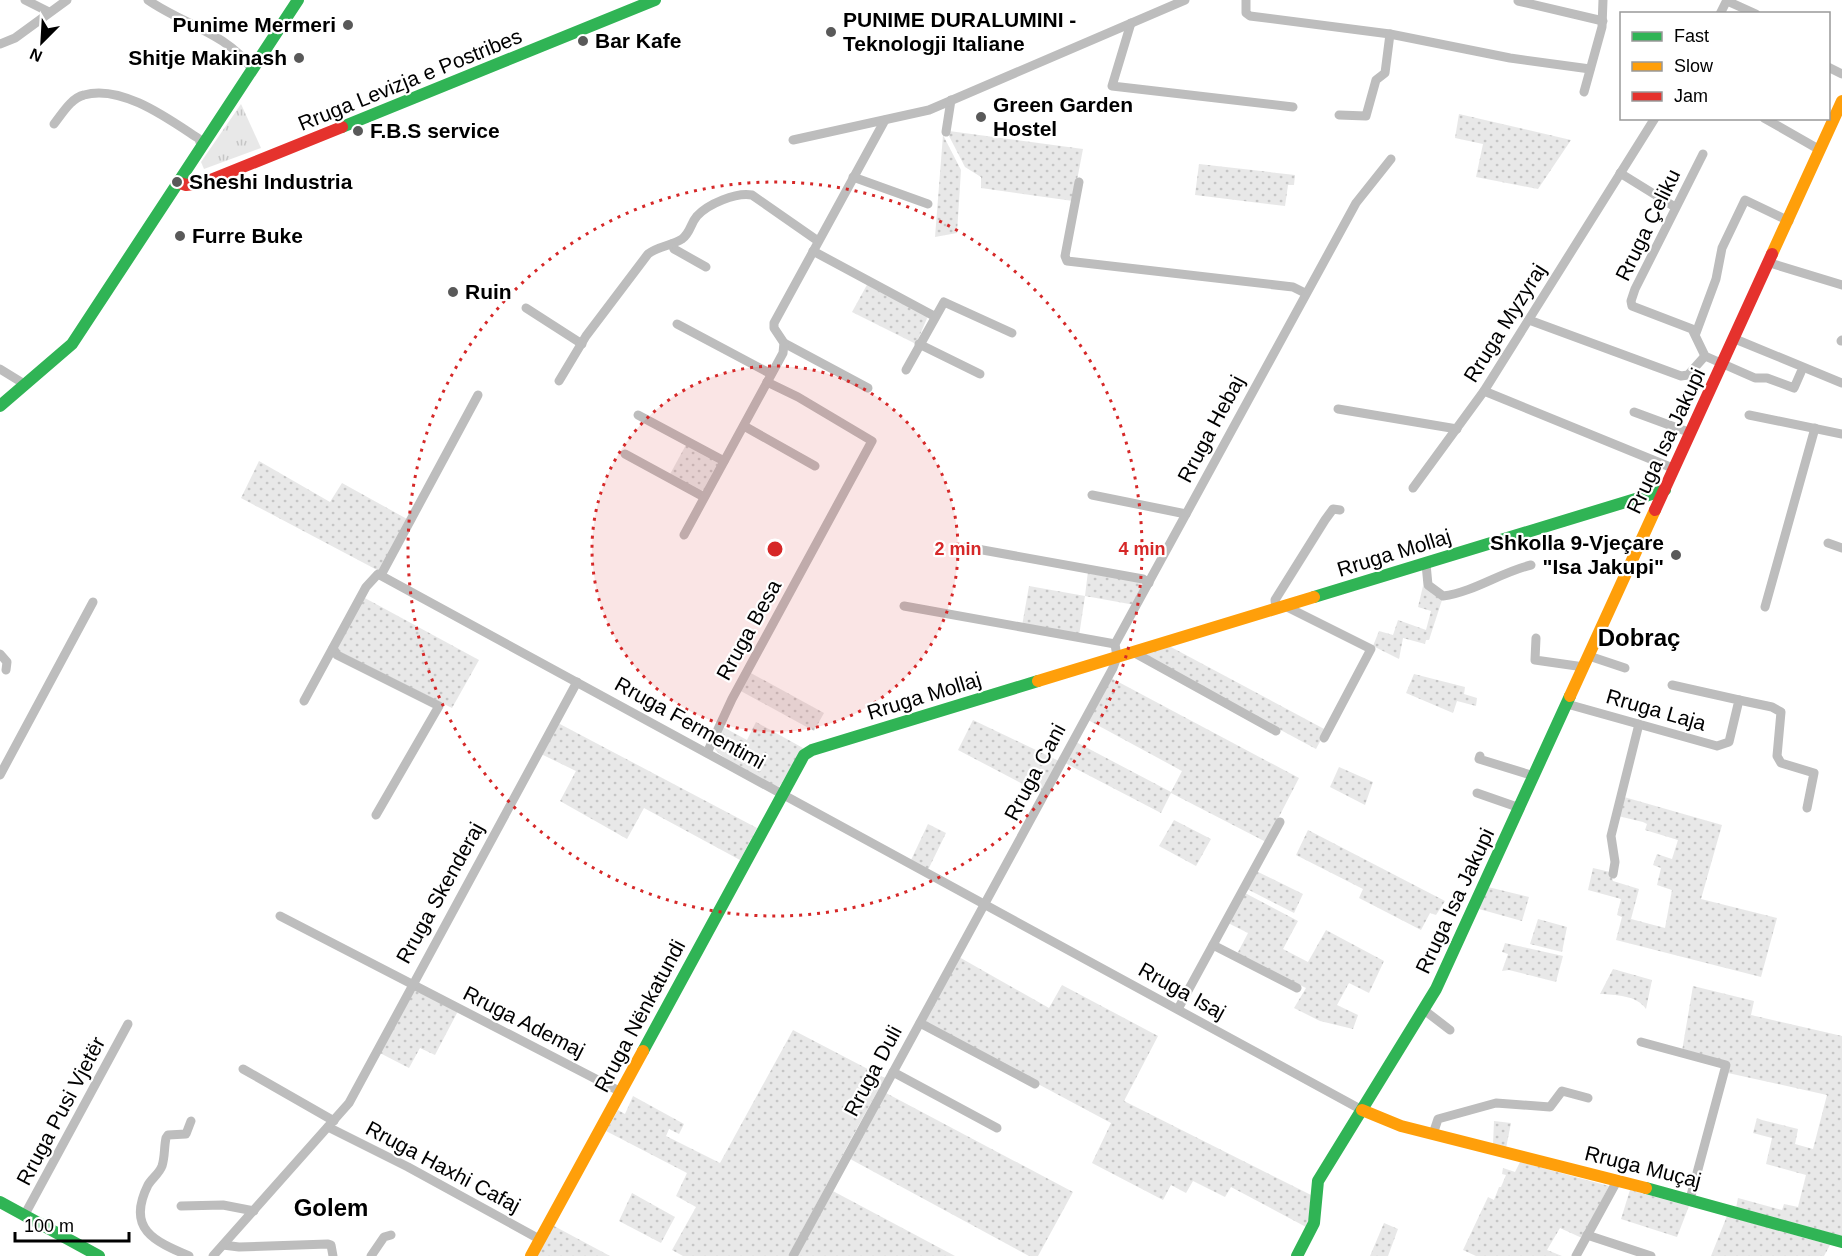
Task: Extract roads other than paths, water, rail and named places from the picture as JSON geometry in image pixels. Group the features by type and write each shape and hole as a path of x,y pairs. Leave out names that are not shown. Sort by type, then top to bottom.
{"street":[{"path":"26,0 49,12"},
{"path":"0,44 15,38 67,0"},
{"path":"148,0 170,14 214,34 246,60 252,69"},
{"path":"0,406 72,344 298,0"},
{"name":"Rruga Levizja e Postribes","path":"177,182 186,185 204,183 655,0"},
{"path":"793,140 929,110 1185,0"},
{"path":"1246,0 1246,13 1250,16 1390,34 1510,58 1590,69"},
{"path":"1584,92 1602,21 1603,0"},
{"path":"1727,0 1751,12"},
{"path":"1518,1 1602,21"},
{"path":"1131,22 1112,86 1293,107"},
{"path":"1339,115 1366,116 1376,80 1385,73 1390,34"},
{"path":"54,124 73,100 84,94 123,97 140,102 199,139 201,145"},
{"path":"946,132 951,100"},
{"name":"Rruga Isa Jakupi","path":"1296,1256 1314,1223 1318,1181 1424,1010 1520,808 1842,101"},
{"path":"868,388 784,343 774,328 774,323 885,120"},
{"name":"Rruga Myzyraj","path":"1413,488 1484,391 1654,120"},
{"path":"1768,120 1820,150"},
{"name":"Rruga Çeliku","path":"1696,333 1678,323 1638,309 1632,306 1631,301 1675,207 1703,154"},
{"name":"Rruga Hebaj","path":"1116,651 1149,583 1305,293 1356,202 1391,159"},
{"path":"1620,173 1675,207"},
{"path":"853,177 928,204"},
{"path":"1079,182 1065,256 1067,261 1293,287 1305,293"},
{"path":"559,381 609,304 648,254 655,248 672,244 690,231 693,221 702,211 746,194 764,203 818,242"},
{"path":"1789,220 1745,200 1722,248 1716,279 1696,333 1705,356 1755,378 1767,378 1794,388 1801,372"},
{"path":"672,244 674,249 706,267"},
{"path":"813,251 934,316"},
{"path":"1770,263 1842,285"},
{"path":"906,370 934,316 944,302 949,302 1012,333"},
{"path":"526,308 582,344"},
{"path":"1529,320 1681,376 1688,375 1705,356"},
{"path":"677,324 769,378"},
{"path":"1735,339 1842,383"},
{"path":"684,535 783,353 784,343"},
{"path":"919,344 980,374"},
{"path":"0,369 26,385"},
{"name":"Rruga Besa","path":"707,753 732,699 872,441 769,378"},
{"path":"1484,391 1675,469"},
{"path":"304,701 366,587 380,574 478,395"},
{"path":"1338,409 1457,429"},
{"path":"1634,412 1691,434"},
{"path":"638,415 724,461"},
{"path":"1749,415 1768,421 1842,434"},
{"path":"744,426 815,466"},
{"path":"1765,607 1815,428"},
{"path":"625,454 704,497"},
{"name":"Rruga Mollaj","path":"782,794 804,755 812,750 1116,651 1133,652 1665,490"},
{"path":"1092,495 1186,514"},
{"path":"1324,738 1371,650 1281,608 1275,600 1324,520 1334,509 1341,510"},
{"path":"1828,543 1842,548"},
{"path":"966,547 1143,579 1149,583"},
{"path":"1426,564 1428,585 1443,596 1508,571 1531,565"},
{"name":"Rruga Fermentimi","path":"380,574 985,904"},
{"path":"0,775 93,603"},
{"path":"904,606 1116,651"},
{"path":"1536,638 1535,660 1587,662 1625,668"},
{"path":"333,648 337,655 439,706 376,815"},
{"name":"Rruga Cani","path":"985,904 1116,651"},
{"path":"1133,652 1276,731"},
{"path":"0,654 7,662 6,670"},
{"name":"Rruga Skenderaj","path":"213,1256 349,1103 411,984 577,682"},
{"name":"Rruga Laja","path":"1567,704 1717,746 1724,746 1729,742 1739,700 1672,685"},
{"path":"1739,700 1772,707 1781,712 1777,756 1781,763 1814,773 1807,808"},
{"path":"1613,874 1615,862 1611,836 1639,724"},
{"path":"1480,756 1479,759 1534,776"},
{"name":"Rruga Isa Jakupi","path":"1477,793 1520,808"},
{"name":"Rruga Nënkatundi","path":"531,1256 782,794"},
{"path":"1178,1009 1280,822"},
{"name":"Rruga Isaj","path":"985,904 1362,1110"},
{"name":"Rruga Duli","path":"793,1256 985,904"},
{"name":"Rruga Ademaj","path":"280,916 621,1092"},
{"path":"1213,945 1298,988"},
{"path":"1424,1010 1450,1030"},
{"path":"920,1023 1035,1084"},
{"name":"Rruga Pusi Vjetër","path":"24,1216 128,1024"},
{"path":"1641,1042 1726,1065 1690,1199"},
{"path":"243,1069 331,1124"},
{"path":"893,1072 997,1128"},
{"path":"1433,1134 1438,1119 1483,1105 1550,1107 1562,1091 1588,1098"},
{"name":"Rruga Muçaj","path":"1362,1110 1390,1122 1433,1134 1690,1199 1842,1242"},
{"path":"189,1256 155,1241 144,1231 141,1220 146,1191 162,1166 166,1138 168,1135 186,1134 191,1120"},
{"name":"Rruga Haxhi Cafaj","path":"331,1124 541,1240"},
{"path":"1576,1256 1617,1181"},
{"path":"0,1202 99,1256"},
{"path":"181,1206 223,1205 254,1211"},
{"path":"371,1256 384,1237 391,1235"},
{"path":"1587,1235 1652,1256"},
{"path":"223,1245 239,1247 328,1244 332,1245 333,1256"}],"place":[{"name":"Punime Mermeri","path":"348,25"},
{"name":"PUNIME DURALUMINI - Teknologji Italiane","path":"831,32"},
{"name":"Bar Kafe","path":"583,41"},
{"name":"Shitje Makinash","path":"299,58"},
{"name":"Green Garden Hostel","path":"981,117"},
{"name":"F.B.S service","path":"358,131"},
{"name":"Sheshi Industria","path":"177,182"},
{"name":"Furre Buke","path":"180,236"},
{"name":"Ruin","path":"453,292"},
{"name":"Shkolla 9-Vjeçare \"Isa Jakupi\"","path":"1676,555"}],"district":[{"name":"Dobraç","path":"1639,638"},
{"name":"Golem","path":"331,1208"}]}
